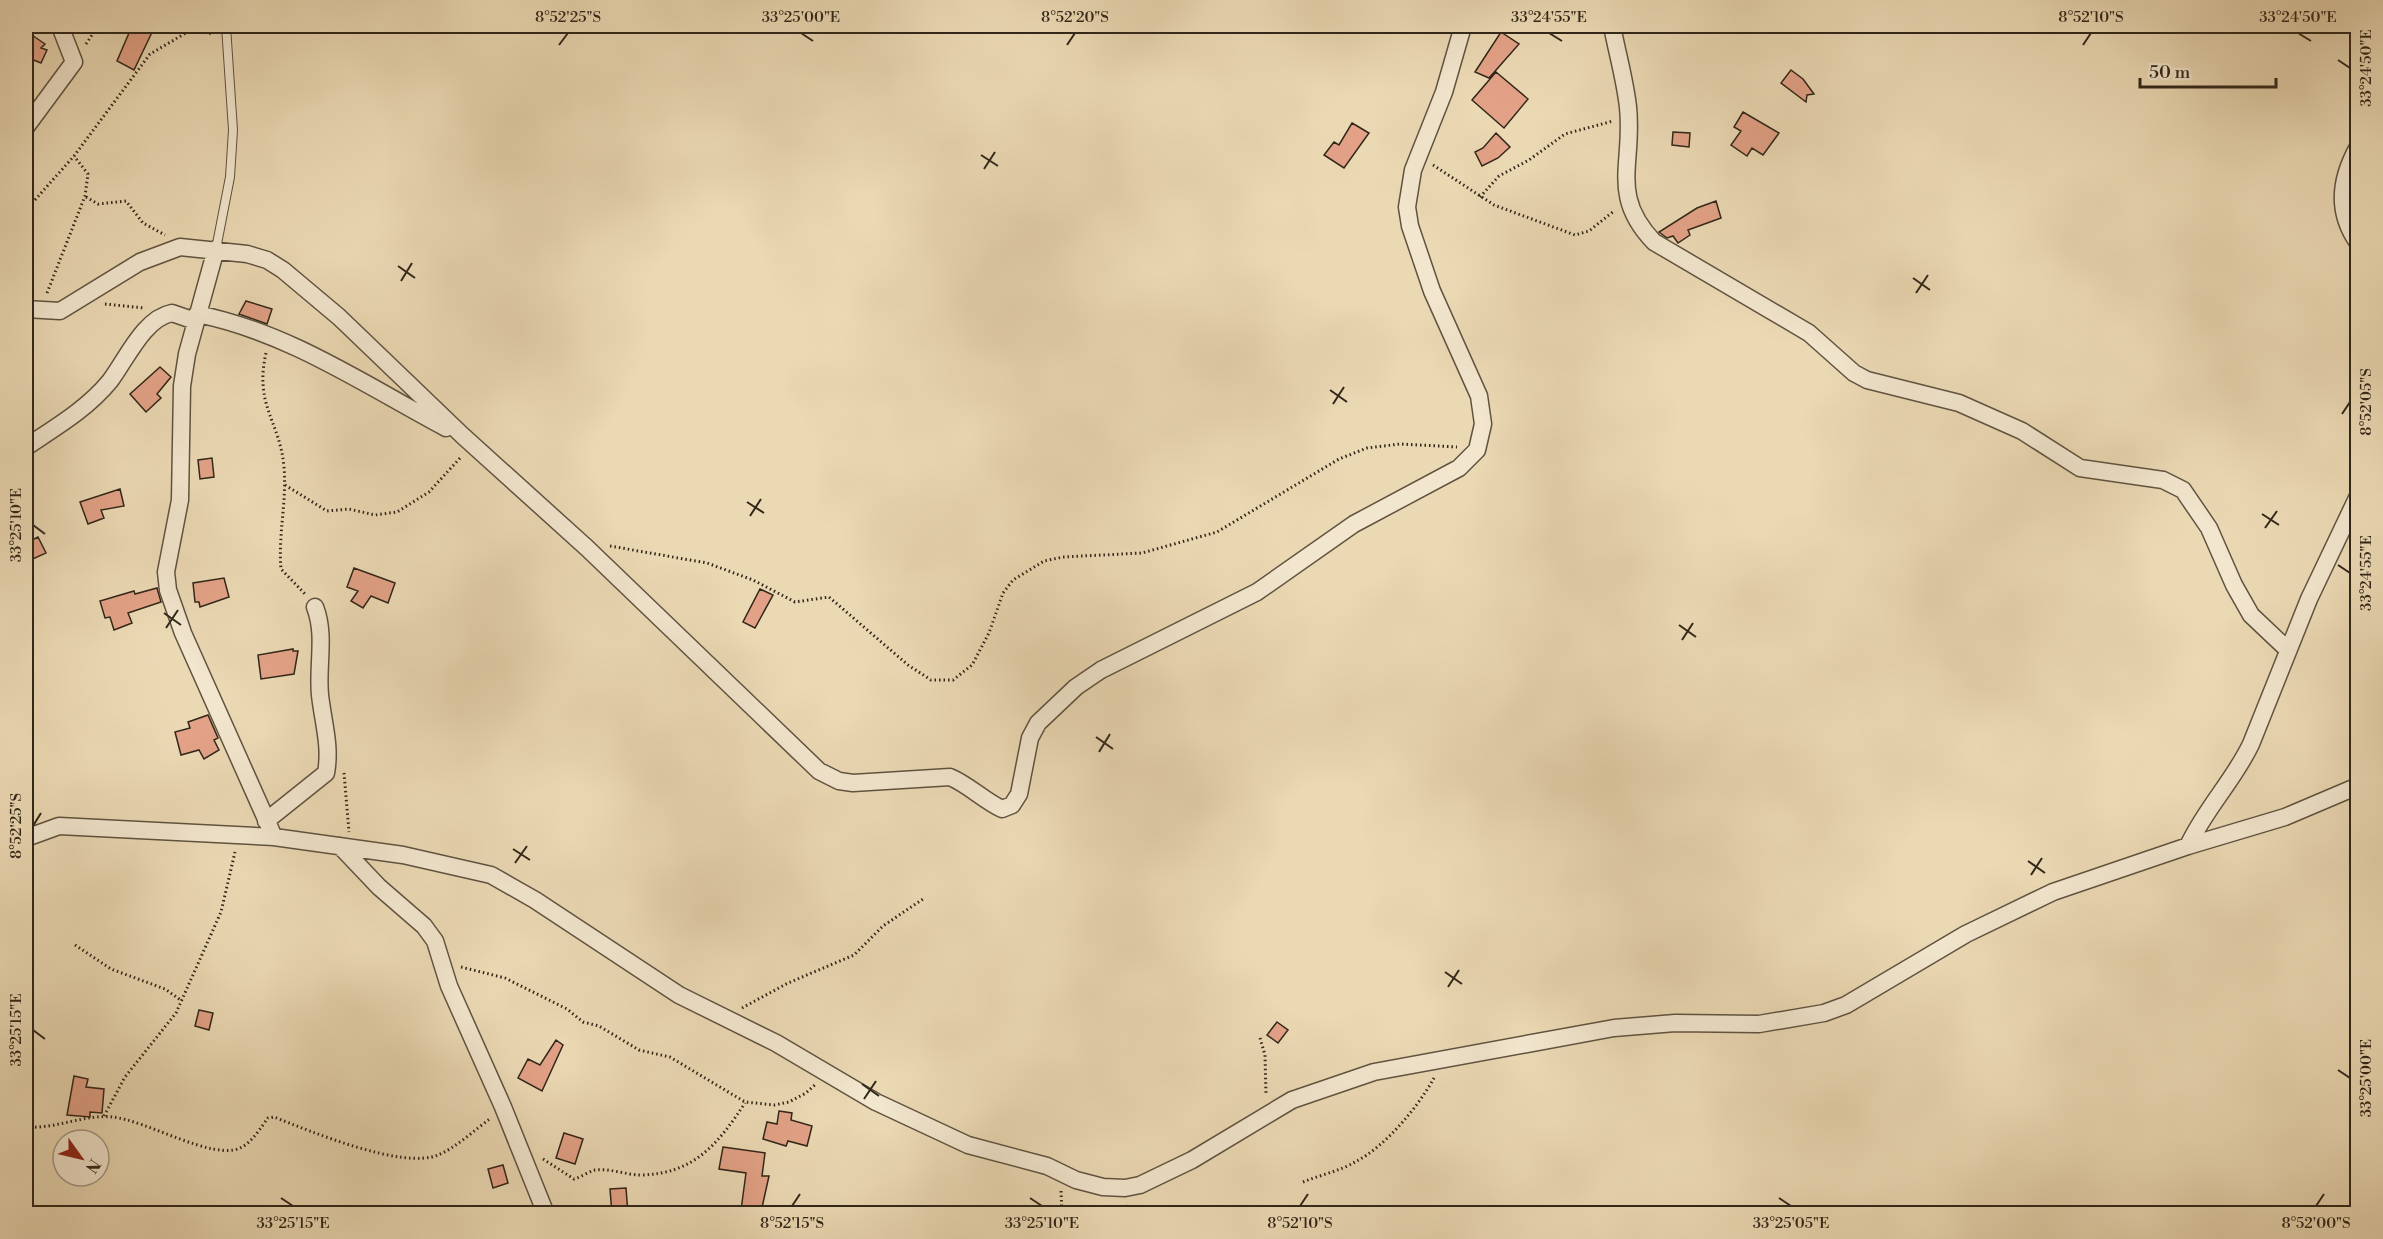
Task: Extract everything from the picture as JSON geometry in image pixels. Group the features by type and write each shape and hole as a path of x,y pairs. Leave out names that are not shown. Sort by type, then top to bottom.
{"street":[{"path":"26,127 74,62 60,26"},
{"path":"33,310 60,311 140,262 180,248 216,249 247,254 283,270 339,317 467,440 587,548 819,771 839,781 853,783 950,777 965,783 985,801 1002,809 1012,805 1019,794 1030,738 1038,723 1076,687 1101,670 1257,592 1354,524 1459,468 1477,450 1483,424 1479,396 1432,291 1410,226 1408,190 1419,154 1444,92 1453,52 1463,26"},
{"path":"1611,26 1629,115 1627,200 1636,221 1654,242 1809,333 1854,373 1867,380 1959,403 2022,431 2080,468 2163,480 2183,490 2209,528 2234,585 2251,615 2288,650"},
{"path":"2358,147 2344,182 2343,207 2346,221 2358,243"},
{"path":"2343,207 2358,182"},
{"path":"216,249 196,318 182,386 180,500 166,572 168,590 183,633 274,837"},
{"path":"26,447 62,424 95,398 154,322 172,313 196,318 228,320 271,334 467,440"},
{"path":"2188,846 2202,819 2241,765 2323,565 2358,496"},
{"path":"266,821 321,780 326,773 328,762 320,693 321,629 315,607"},
{"path":"26,838 59,826 274,837 412,857 491,875 535,900 679,995 828,1073 876,1102 968,1145 1047,1166 1076,1180 1104,1187 1125,1188 1140,1185 1192,1160 1292,1100 1349,1079 1614,1028 1674,1023 1759,1024 1824,1013 1846,1005 2005,913 2053,892 2188,846 2285,817 2358,786"},
{"path":"346,847 379,888 430,934 455,1001 504,1109 546,1214"}],"lane":[{"path":"216,249 230,177 233,130 226,26"}],"path":[{"path":"26,210 74,156 150,54 191,30 208,31 228,42"},
{"path":"1480,197 1499,176 1528,160 1565,134 1629,115"},
{"path":"1419,154 1480,197 1575,235 1589,231 1627,200"},
{"path":"33,310 86,196 88,174 74,156"},
{"path":"86,196 104,205 126,201 143,223 170,237 180,248"},
{"path":"75,302 172,313"},
{"path":"271,334 265,357 262,390 283,450 285,485 281,569 315,607"},
{"path":"285,485 327,511 349,509 375,515 397,512 429,492 467,440"},
{"path":"587,548 621,546 706,563 753,580 795,602 829,597 923,675 931,680 953,680 972,664 989,633 1003,592 1013,580 1044,561 1063,557 1142,553 1217,532 1339,459 1367,448 1383,444 1420,444 1477,450"},
{"path":"328,762 343,770 346,847"},
{"path":"104,1116 125,1077 176,1013 182,1001 221,912 240,836"},
{"path":"724,1018 788,982 854,955 882,926 923,899"},
{"path":"75,945 111,969 165,988 182,1001"},
{"path":"442,964 505,978 567,1009 583,1022 599,1026 639,1050 670,1057 745,1102 774,1105 789,1102 806,1093 828,1073"},
{"path":"1260,1038 1265,1055 1267,1086 1262,1118"},
{"path":"1303,1182 1355,1162 1387,1138 1414,1107 1445,1059"},
{"path":"520,1148 574,1179 595,1170 652,1174 697,1161 725,1133 745,1102"},
{"path":"26,1128 47,1128 104,1116 127,1119 220,1151 242,1148 268,1118 274,1117 307,1132 341,1142 387,1154 419,1158 438,1155 504,1109"}],"building":[{"path":"132,26 155,26 134,70 117,61"},
{"path":"26,31 45,44 41,48 47,50 41,63 31,59 26,66"},
{"path":"1501,32 1519,44 1489,78 1475,72"},
{"path":"1791,70 1803,79 1814,94 1807,95 1806,102 1781,83"},
{"path":"1496,72 1528,99 1504,128 1472,100"},
{"path":"1743,112 1779,133 1763,155 1752,148 1747,156 1731,145 1741,131 1734,127"},
{"path":"1352,123 1369,133 1344,168 1324,155 1334,142 1339,145"},
{"path":"1673,132 1690,133 1689,147 1672,145"},
{"path":"1496,133 1510,147 1498,158 1482,166 1475,152 1483,148"},
{"path":"1716,201 1721,218 1688,230 1690,235 1678,243 1673,236 1667,238 1659,232 1697,208"},
{"path":"246,301 272,309 267,324 239,314"},
{"path":"160,367 171,377 157,394 161,398 146,412 130,394"},
{"path":"212,458 214,477 200,479 198,460"},
{"path":"120,489 124,506 101,510 104,518 88,524 80,502"},
{"path":"38,537 46,553 26,562 26,543"},
{"path":"354,568 395,583 388,603 371,596 363,608 351,601 358,591 347,587"},
{"path":"224,578 229,597 200,607 199,602 195,602 193,583"},
{"path":"157,588 161,602 128,613 132,623 114,630 110,617 105,618 100,601 134,591 135,594"},
{"path":"760,589 773,595 755,628 743,622"},
{"path":"293,649 293,651 298,651 294,674 261,679 258,655"},
{"path":"208,715 218,738 214,740 219,750 204,759 199,750 181,755 175,732 190,728 188,722"},
{"path":"199,1010 213,1013 209,1030 195,1026"},
{"path":"1277,1022 1288,1030 1278,1043 1267,1035"},
{"path":"556,1040 563,1045 542,1091 518,1078 528,1059 540,1065"},
{"path":"74,1076 88,1079 86,1087 104,1089 102,1113 90,1112 90,1117 67,1115"},
{"path":"779,1111 792,1113 791,1120 812,1126 807,1146 788,1141 786,1146 763,1139 767,1122 777,1124"},
{"path":"564,1133 583,1139 575,1164 556,1158"},
{"path":"723,1147 765,1153 762,1176 769,1176 761,1212 741,1210 746,1173 719,1169"},
{"path":"503,1165 508,1183 493,1188 488,1169"},
{"path":"626,1188 628,1214 612,1214 610,1189"}]}
